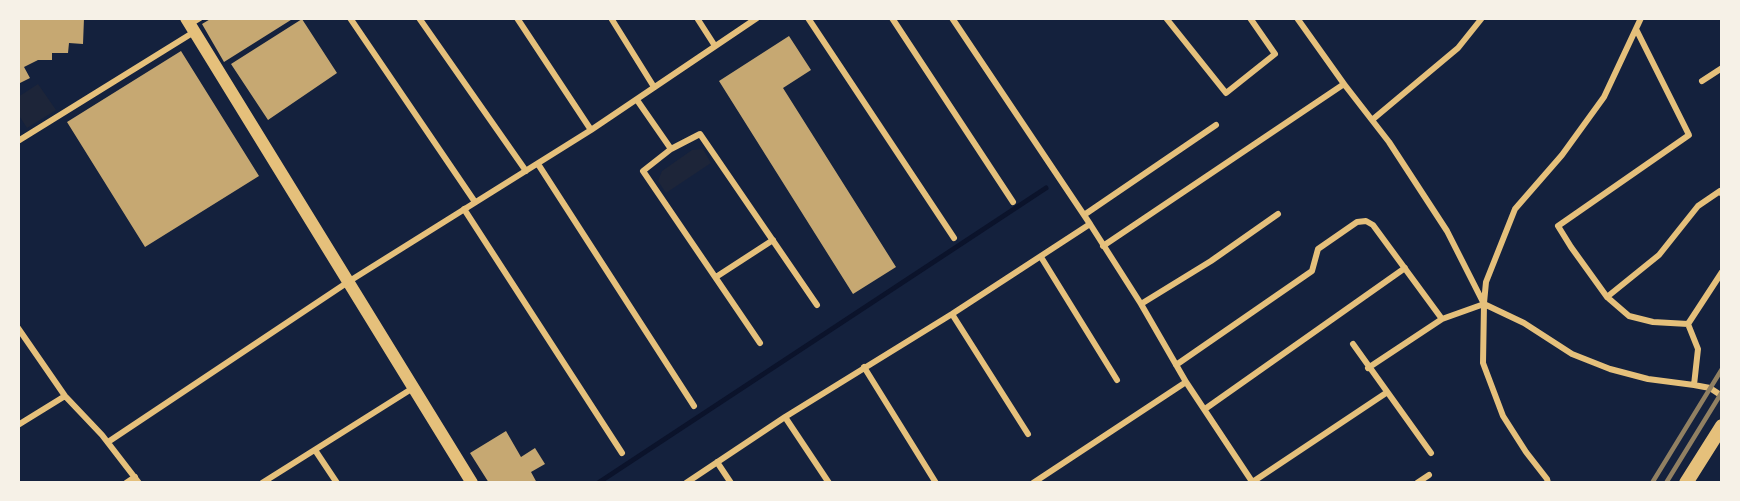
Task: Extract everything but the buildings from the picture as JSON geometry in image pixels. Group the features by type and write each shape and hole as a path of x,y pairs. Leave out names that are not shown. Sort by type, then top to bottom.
{"main road":[{"path":"193,23 472,483"},
{"path":"1686,483 1722,426"}],"street":[{"path":"350,18 475,202"},
{"path":"419,18 526,171"},
{"path":"517,18 591,130"},
{"path":"611,18 654,87"},
{"path":"697,18 715,46"},
{"path":"108,442 348,282 637,100 757,18"},
{"path":"808,18 954,238"},
{"path":"892,18 1013,202"},
{"path":"951,18 1090,224 1141,304 1186,382 1252,483 1386,393"},
{"path":"1166,18 1226,93 1275,54 1250,18"},
{"path":"1297,18 1389,142 1446,231 1484,304 1524,323 1572,354 1610,369 1648,379 1710,388 1722,396"},
{"path":"1372,120 1458,48 1482,18"},
{"path":"1548,483 1503,416 1483,363 1486,282 1515,209 1562,155 1604,97 1641,18"},
{"path":"18,141 193,23"},
{"path":"1636,29 1689,135 1558,226 1607,297 1629,316 1653,322 1688,324"},
{"path":"1702,81 1722,68"},
{"path":"1103,246 1344,84"},
{"path":"637,100 671,149"},
{"path":"1084,215 1216,125"},
{"path":"760,343 643,171 671,149 700,135 817,305"},
{"path":"537,164 694,406"},
{"path":"1607,297 1659,255 1698,206 1720,191 1722,194"},
{"path":"464,209 622,453"},
{"path":"1141,304 1211,261 1278,214"},
{"path":"1176,365 1312,271 1318,249 1357,222 1366,221 1373,225 1442,319"},
{"path":"686,483 785,417 952,314 1090,224"},
{"path":"716,277 773,240"},
{"path":"1041,256 1117,380"},
{"path":"1205,409 1405,268"},
{"path":"1688,324 1722,272"},
{"path":"1368,368 1442,319 1484,304"},
{"path":"952,314 1028,434"},
{"path":"1688,324 1698,349 1694,385"},
{"path":"18,328 65,396 108,442 137,480 126,483"},
{"path":"1353,344 1431,453"},
{"path":"864,367 936,483"},
{"path":"1033,483 1186,382"},
{"path":"262,483 413,388"},
{"path":"18,425 65,396"},
{"path":"785,417 829,483"},
{"path":"315,450 338,483"},
{"path":"717,462 731,483"},
{"path":"1417,483 1429,475"}],"shaded area":[{"path":"38,84 56,110 27,128 18,114 18,97"},
{"path":"703,149 711,163 666,193 658,181 662,171 692,150"}],"waterway":[{"path":"598,483 1046,188"}],"railway":[{"path":"1652,483 1722,369"},
{"path":"1666,483 1722,392"}]}
